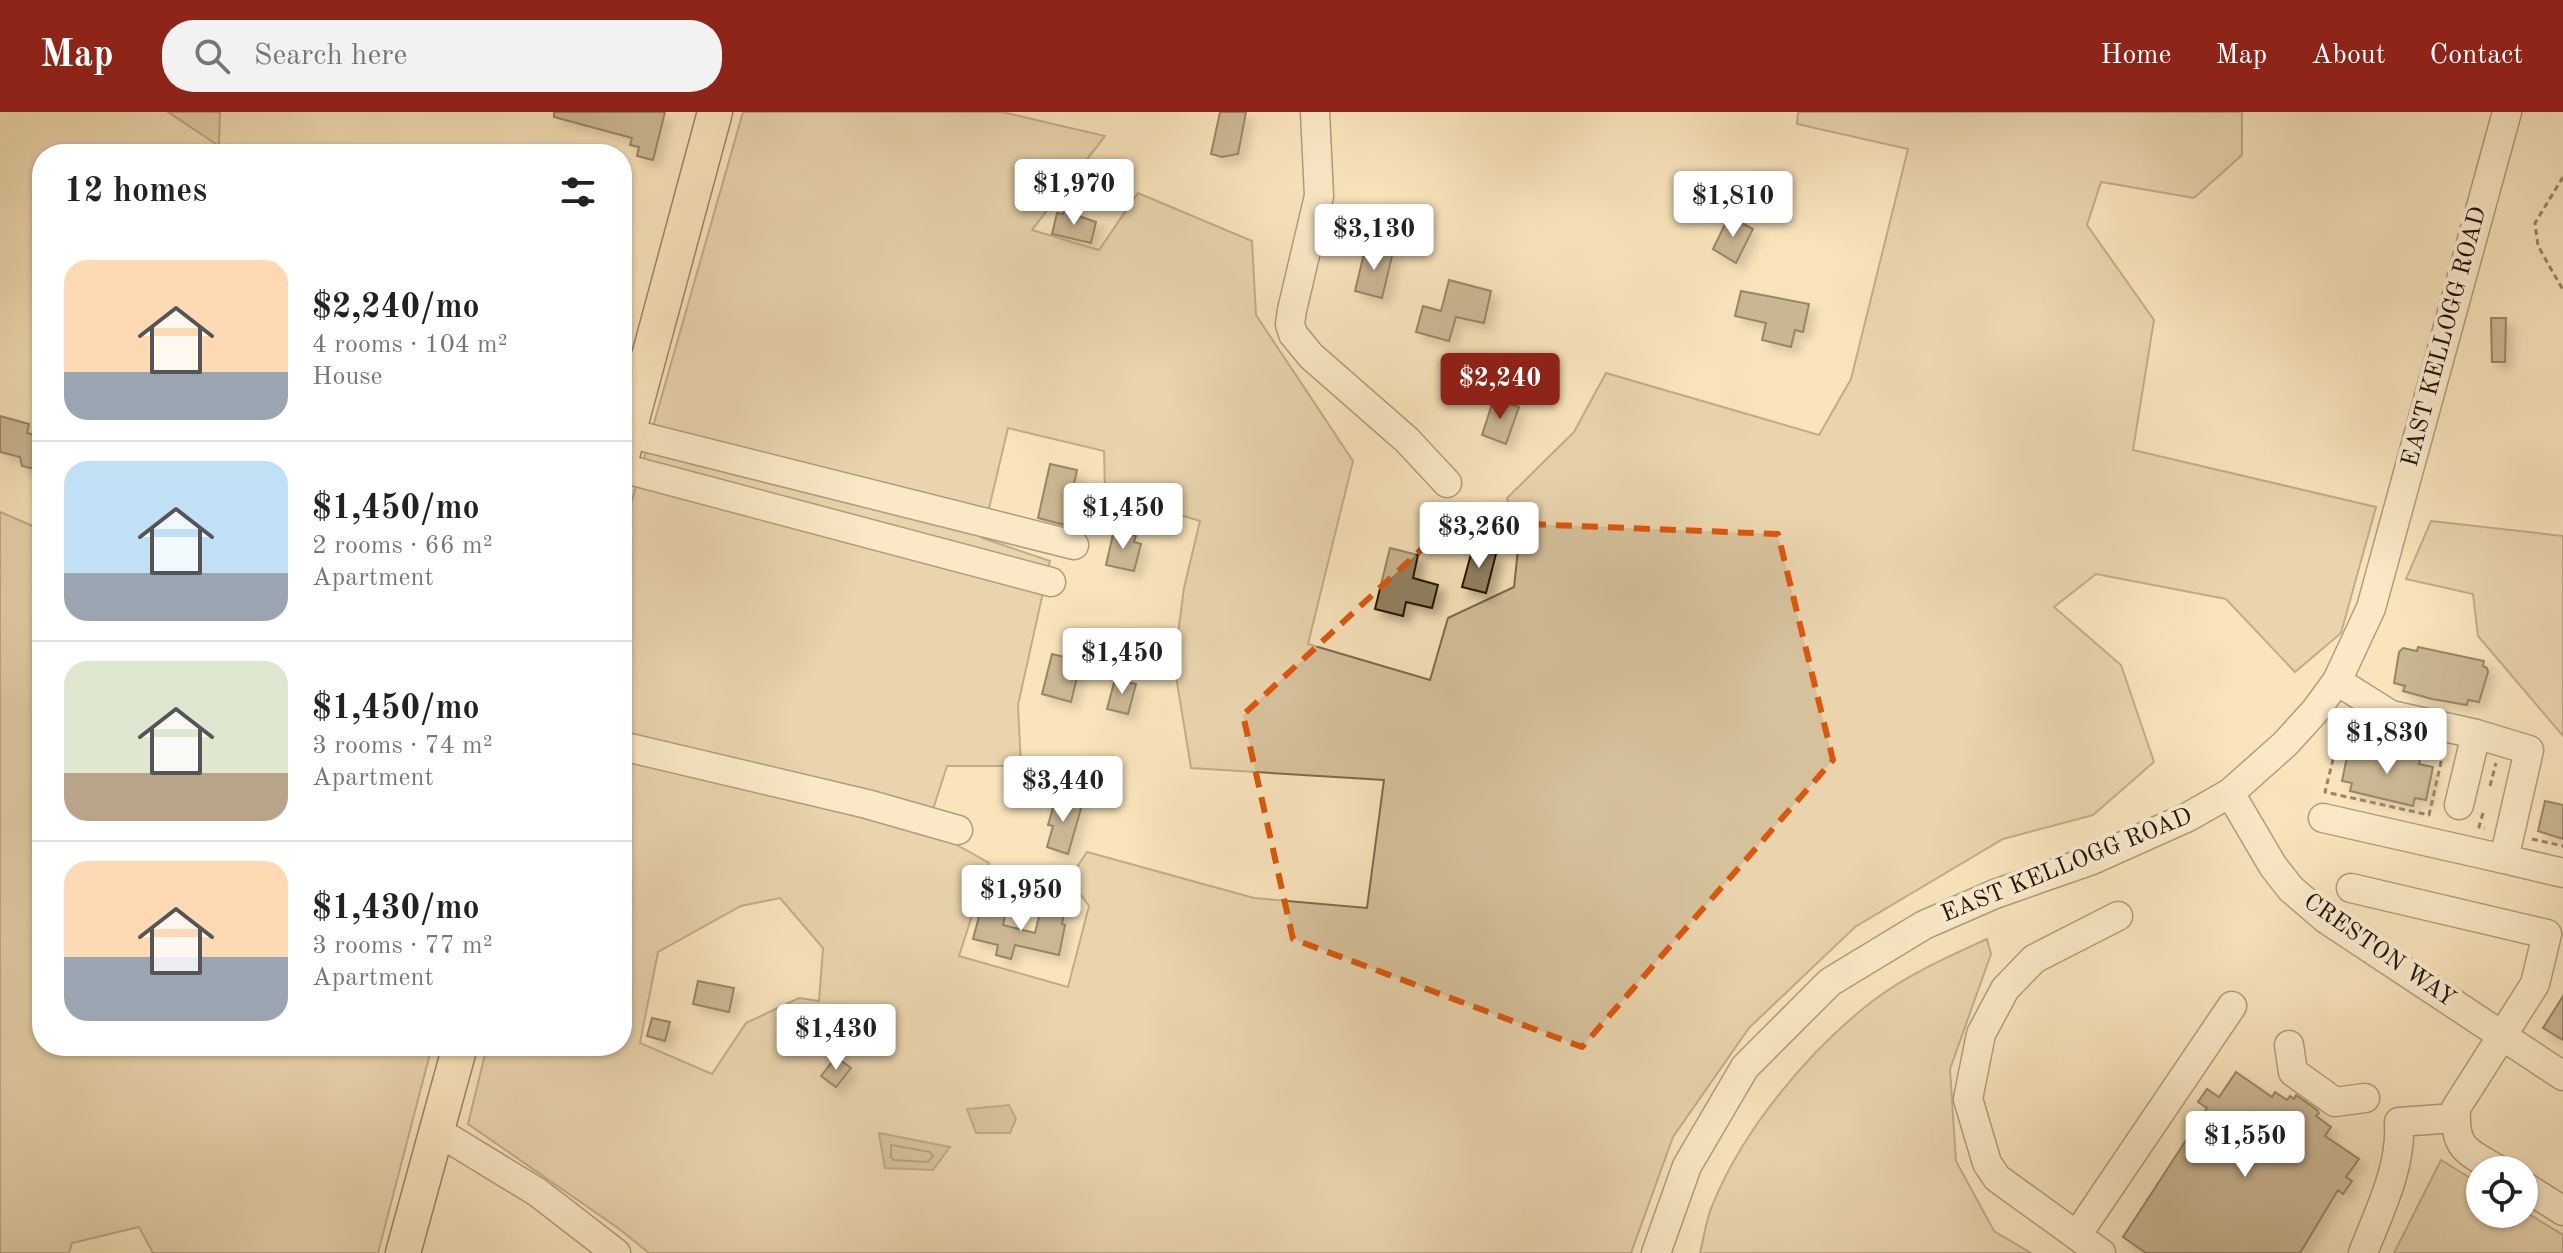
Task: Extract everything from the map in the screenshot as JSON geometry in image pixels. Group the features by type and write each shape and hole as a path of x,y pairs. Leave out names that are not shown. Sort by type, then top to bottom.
{"main road":[{"path":"632,419 715,112"},
{"path":"403,1253 457,1056"}],"street":[{"path":"1315,112 1319,196 1292,310 1290,324 1293,334 1311,356 1407,440 1447,483"},
{"name":"EAST KELLOGG ROAD","path":"1656,1253 1687,1166 1745,1067 1830,982 1924,925 1995,894 2092,860 2188,817 2230,793 2285,744 2315,711 2337,681 2371,608 2507,112"},
{"path":"632,447 1074,545"},
{"path":"632,471 1051,582"},
{"path":"2337,681 2391,715 2476,734 2529,750 2504,859"},
{"path":"2459,805 2476,734"},
{"path":"632,748 867,804 958,830"},
{"name":"CRESTON WAY","path":"2230,793 2273,866 2291,889 2326,919 2563,1076"},
{"path":"2323,818 2563,873"},
{"path":"2351,888 2555,936 2535,984 2456,1108 2454,1129 2464,1148 2476,1156"},
{"path":"2101,1253 1997,1178 1979,1143 1968,1099 1981,1034 2005,989 2034,959 2118,916"},
{"path":"2077,1235 2232,1006"},
{"path":"2289,1045 2293,1072 2335,1102 2365,1098"},
{"path":"2363,1253 2383,1202 2400,1143 2399,1122 2455,1118"},
{"path":"437,1131 537,1192 616,1253"},
{"path":"2538,1195 2563,1211"}],"path":[{"path":"2563,177 2535,223 2538,246 2563,290"},
{"path":"2347,733 2336,747 2325,792 2429,815 2442,758"}],"highlighted area":[{"path":"1452,521 1778,534 1833,760 1582,1047 1293,939 1243,715"}],"shaded area":[{"path":"168,112 220,112 219,144"},
{"path":"743,112 1002,112 1105,136 1032,230 1099,250 1138,193 1252,241 1256,315 1353,461 1308,644 1430,680 1448,618 1514,587 1519,540 1507,498 1574,432 1606,373 1819,435 1851,379 1908,149 1797,124 1798,112 2242,112 2242,155 2194,198 2101,182 2087,225 2154,320 2133,450 2376,507 2341,633 2295,672 2226,599 2096,574 2054,607 2121,665 2154,762 2093,815 2003,839 1855,927 1749,1028 1673,1137 1631,1253 649,1253 468,1124 485,1056 632,1056 632,500","holes":["1008,428 1104,451 1105,492 1200,521 1184,588 1174,664 1191,768 1384,780 1367,908 1254,898 1087,852 1069,879 1089,906 1068,987 959,956 989,863 927,828 947,766 1021,766 1018,705 1050,561 982,538","780,898 823,948 819,1001 799,998 746,1023 712,1074 640,1043 658,952 741,906","879,1134 949,1147 886,1168"]},
{"path":"0,512 32,526 32,1056 429,1056 378,1253 153,1253 139,1227 72,1243 69,1253 0,1253"},
{"path":"2431,521 2563,536 2563,736 2478,636 2473,594 2406,579"},
{"path":"1987,939 1991,954 1950,1069 1956,1161 1994,1231 2031,1253 1700,1253 1710,1211 1725,1177 1760,1120 1802,1067 1850,1020 1887,991 1929,966"},
{"path":"2441,1160 2466,1175 2466,1228 2538,1228 2538,1220 2563,1235 2563,1253 2394,1253"}],"water":[{"path":"1009,1105 1016,1119 1010,1133 976,1133 967,1109"},
{"path":"879,1133 950,1147 933,1170 885,1168"}],"building":[{"path":"554,112 665,112 653,160 637,156 639,147 630,144 632,138 554,117"},
{"path":"1220,112 1246,112 1238,154 1222,157 1211,154"},
{"path":"1064,211 1096,222 1091,243 1052,234 1057,213 1063,214"},
{"path":"1729,216 1753,229 1736,263 1713,249"},
{"path":"1366,245 1393,252 1382,298 1355,291"},
{"path":"1449,280 1491,291 1484,323 1456,317 1449,341 1416,332 1423,306 1441,311"},
{"path":"1741,291 1809,304 1803,332 1795,330 1791,347 1762,340 1766,323 1735,316"},
{"path":"2491,318 2506,318 2505,362 2492,362"},
{"path":"1494,398 1519,407 1506,444 1482,435"},
{"path":"0,416 29,424 27,433 32,434 32,468 22,466 20,457 0,452"},
{"path":"1050,464 1077,470 1065,525 1038,518"},
{"path":"1114,530 1136,536 1134,542 1141,544 1134,571 1106,565"},
{"path":"1473,547 1496,554 1486,593 1462,587"},
{"path":"1390,548 1418,555 1413,578 1438,585 1432,608 1406,602 1403,616 1375,609"},
{"path":"2418,647 2484,661 2483,666 2488,672 2479,702 2468,700 2467,705 2432,699 2403,691 2405,686 2394,683 2399,652 2403,648 2417,651"},
{"path":"1052,654 1081,661 1071,702 1042,694"},
{"path":"1115,679 1136,684 1128,714 1107,709"},
{"path":"2349,747 2420,759 2419,764 2433,767 2426,800 2415,798 2413,806 2350,791 2352,783 2342,781"},
{"path":"1056,797 1082,805 1068,854 1047,847 1053,826 1048,825"},
{"path":"2545,801 2563,805 2563,839 2538,831"},
{"path":"1041,908 1064,913 1062,924 1065,925 1059,955 1015,945 1011,959 996,955 998,945 973,939 981,909 1005,916 1003,925 1035,933"},
{"path":"698,981 734,988 729,1012 693,1004"},
{"path":"2563,996 2563,1040 2543,1028"},
{"path":"652,1018 670,1022 665,1041 647,1036"},
{"path":"836,1057 851,1068 836,1087 821,1076"},
{"path":"2236,1072 2272,1097 2275,1092 2287,1100 2290,1096 2294,1099 2296,1095 2317,1110 2319,1113 2316,1116 2331,1127 2325,1136 2359,1159 2346,1177 2352,1181 2343,1194 2338,1190 2300,1253 2146,1253 2123,1237 2207,1108 2198,1102 2207,1089 2219,1097"}]}
